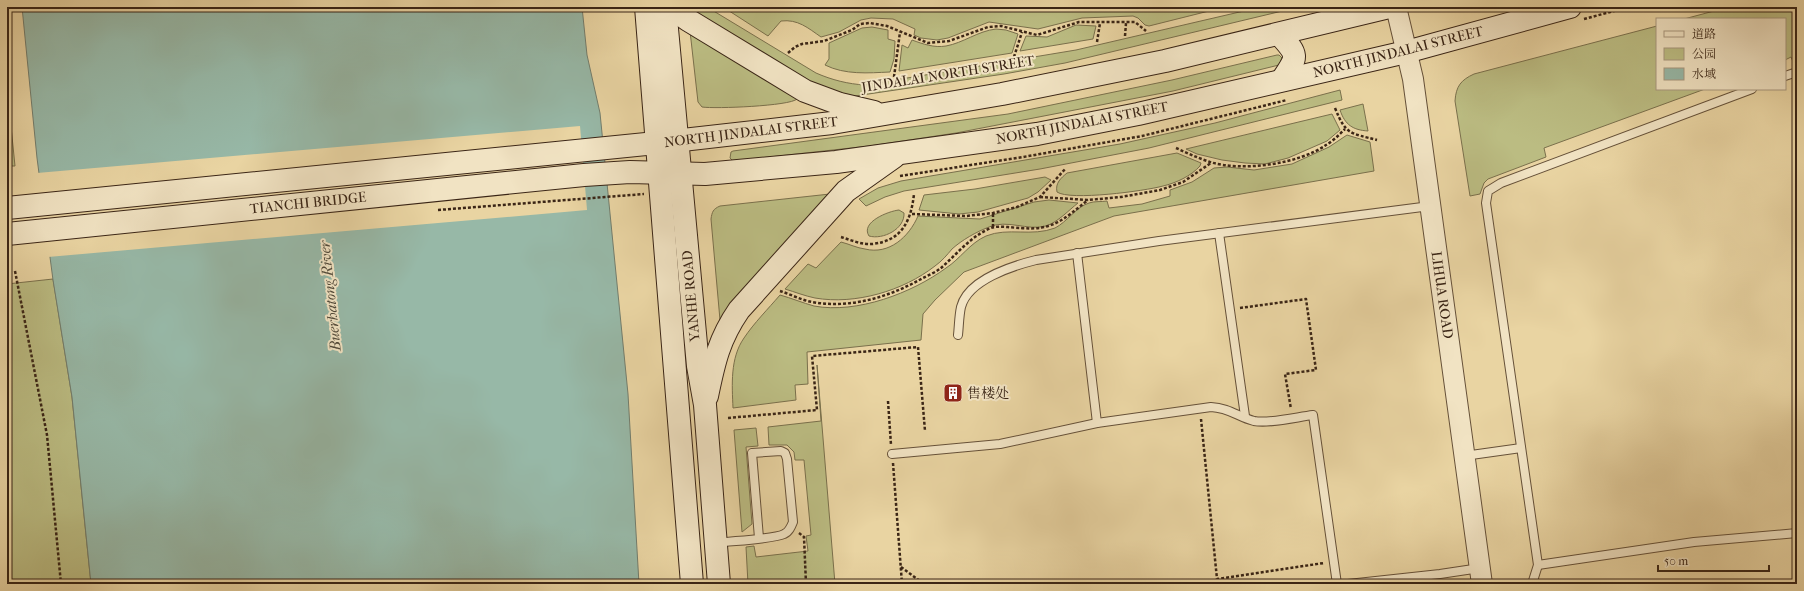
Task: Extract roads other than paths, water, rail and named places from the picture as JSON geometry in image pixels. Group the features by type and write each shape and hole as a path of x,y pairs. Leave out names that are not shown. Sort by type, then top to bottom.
{"main road":[{"name":"YANHE ROAD","path":"646,7 656,143 669,173 705,405 719,584"},
{"name":"YANHE ROAD","path":"665,7 678,141 669,173 692,584"},
{"path":"670,7 805,91 840,104 885,115"},
{"name":"NORTH JINDALAI STREET","path":"582,150 800,127 885,115 1114,72 1389,7"},
{"name":"NORTH JINDALAI STREET","path":"584,175 630,172 713,173 836,162 1037,134 1138,114 1406,52 1564,8"},
{"path":"1279,34 1290,46 1294,53 1295,60 1282,80"},
{"name":"TIANCHI BRIDGE","path":"7,208 582,150"},
{"path":"705,405 718,349 726,328 739,310 846,191 897,154"},
{"name":"TIANCHI BRIDGE","path":"7,234 584,175"}],"street":[{"name":"LIHUA ROAD","path":"1396,7 1413,79 1481,576"}],"lane":[{"path":"1786,76 1797,72"},
{"path":"1532,584 1538,565 1486,203 1488,191 1501,183 1749,90"},
{"path":"958,335 961,307 966,296 975,287 1002,271 1018,264 1219,233 1430,206"},
{"path":"1219,233 1245,416"},
{"path":"1077,254 1098,423"},
{"path":"892,454 1000,444 1098,423 1200,408 1223,408 1254,421 1313,415 1337,584"},
{"path":"1464,456 1521,448"},
{"path":"716,543 759,538 784,535 791,526 793,522 788,466 785,453 775,450 752,453 759,538"},
{"path":"1538,565 1694,542 1797,532"},
{"path":"1348,584 1481,576"}],"water":[{"name":"Buerhatong River","path":"22,7 582,7 587,55 600,113 628,394 639,584 91,584 72,397 53,280 37,158"}],"place":[{"name":"售楼处","path":"953,393"}]}
